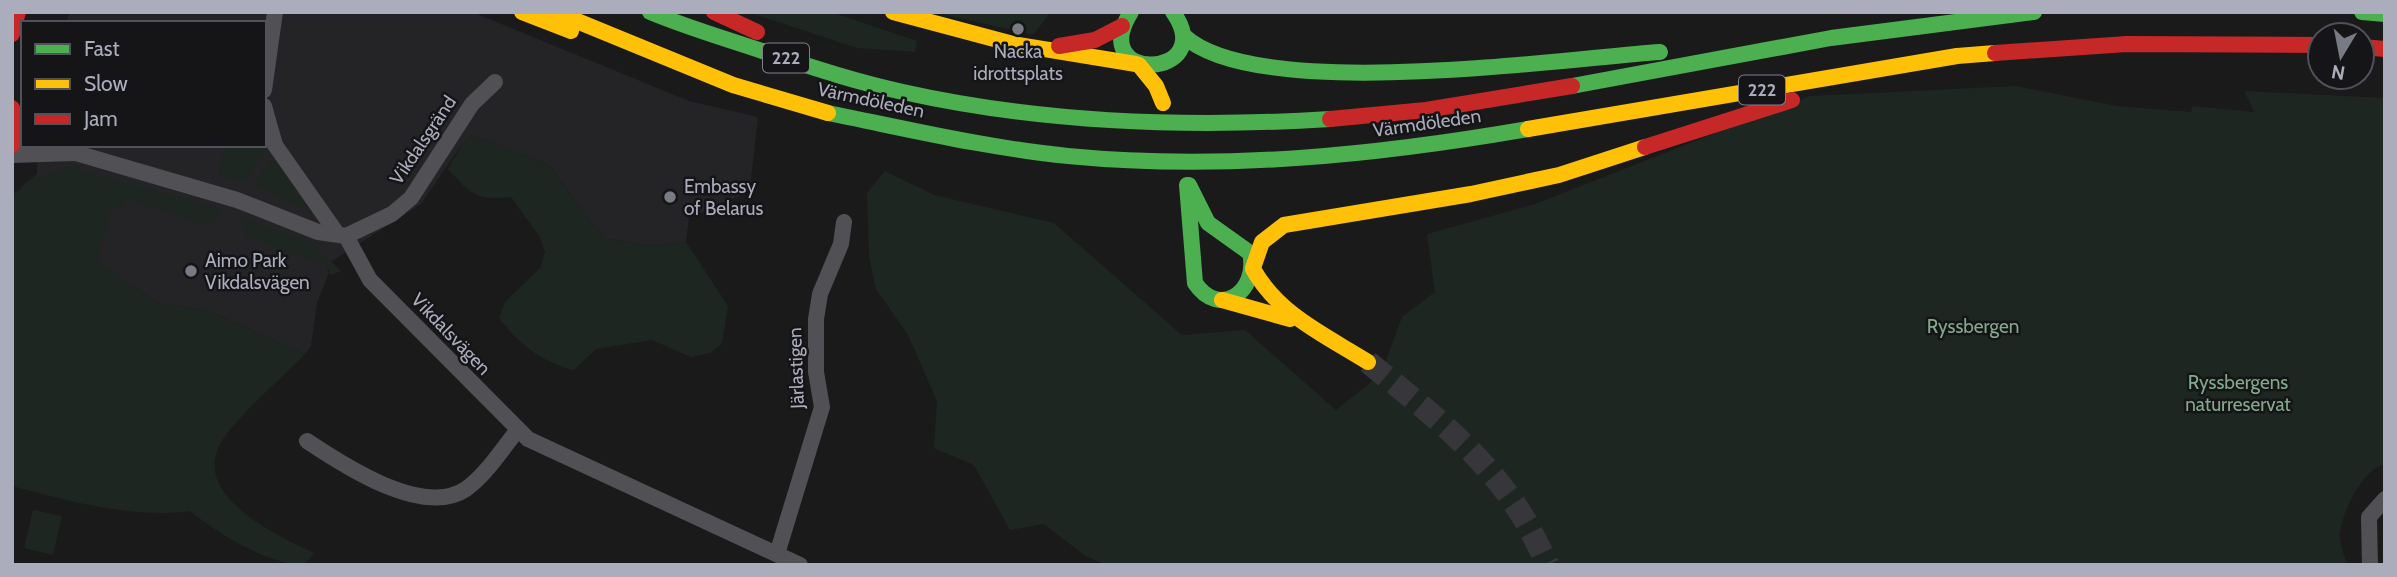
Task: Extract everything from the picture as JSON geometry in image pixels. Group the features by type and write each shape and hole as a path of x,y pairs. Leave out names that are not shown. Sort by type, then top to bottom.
{"main road":[{"path":"12,34 18,12"},
{"path":"522,12 605,45 733,85"},
{"name":"Värmdöleden","path":"555,12 733,85 819,111 986,145 1070,156 1205,161 1318,158 1418,148 1957,56 2055,47 2177,43 2306,45"},
{"name":"Värmdöleden","path":"650,12 847,78 924,97 1039,114 1149,123 1326,118 1494,100 1828,38 1903,26 2034,12"},
{"path":"714,12 762,34 924,97"},
{"path":"893,12 962,33 1026,46 1155,68 1172,61"},
{"path":"2362,12 2385,14"},
{"path":"1026,46 1068,45 1095,40 1127,19"},
{"path":"1127,19 1123,49 1156,86 1166,103 1172,61 1181,48 1181,21"},
{"path":"1181,21 1200,48 1286,70 1345,75 1436,71 1828,38"},
{"path":"1219,299 1229,299 1243,292 1251,281 1256,252 1264,239 1284,225 1471,194 1559,175 1881,69"},
{"path":"12,145 17,116"},
{"path":"1316,330 1270,311 1203,293 1194,281 1188,185 1208,223 1245,248 1253,268 1276,300 1316,330 1368,362"}],"street":[{"path":"266,76 275,12"},
{"name":"Vikdalsgränd","path":"341,234 392,214 411,198 472,104 495,82"},
{"name":"Vikdalsvägen","path":"266,113 275,145 341,234 370,280 517,431 546,450 800,565"},
{"path":"64,147 76,153 237,200 318,232 341,234"},
{"path":"12,155 76,153"},
{"name":"Järlastigen","path":"777,554 822,407 816,372 816,319 820,294 841,244 844,222"},
{"path":"307,441 368,479 435,498 465,490 517,431"},
{"path":"2370,565 2369,517 2385,499"}],"shaded area":[{"path":"70,12 472,12 689,101 758,117 750,188 739,196 689,218 686,242 651,246 607,239 590,222 549,165 473,136 462,144 421,204 326,265 329,273 317,303 311,346 305,354 209,311 157,303 96,260 21,187 37,174 38,147 266,147 266,21 66,21"}],"green space":[{"path":"748,12 831,12 917,41 915,52 857,48"},
{"name":"Nacka idrottsplats","path":"934,12 1051,12 1033,35"},
{"name":"Ryssbergen","path":"2015,86 2117,106 2191,112 2192,106 2254,112 2244,91 2385,98 2385,464 2377,467 2362,482 2345,513 2340,536 2348,565 1106,565 1084,555 1044,524 1010,530 974,465 934,448 937,401 908,335 876,289 869,257 867,193 885,171 934,195 1054,223 1182,335 1245,330 1336,410 1381,374 1402,317 1435,292 1427,234 1535,204 1810,96"},
{"path":"473,136 549,165 590,222 607,239 651,246 686,242 728,306 722,344 710,353 691,357 652,340 596,349 574,370 552,363 523,344 499,318 505,302 540,268 545,252 540,237 511,197 490,198 475,194 448,169 462,144"},
{"path":"266,138 268,146 244,182 218,175 225,147 266,147"},
{"path":"276,155 312,211 311,213 253,184"},
{"path":"67,167 219,208 219,217 207,225 127,199 120,209 112,208 97,260 157,303 209,311 305,354 236,423 220,444 214,463 218,481 228,497 243,512 280,536 314,553 304,565 290,564 259,554 228,538 190,511 123,511 12,486 12,195 34,178"},
{"path":"242,218 313,244 341,271 331,275 326,265 245,236"},
{"path":"33,510 62,516 53,555 24,548"}],"tunnel":[{"path":"1368,362 1452,433 1491,473 1523,517 1548,565"}],"traffic: fast":[{"path":"650,12 834,74 885,88 1008,111 1169,123 1330,119"},
{"path":"1131,12 1122,36 1125,52 1136,62 1152,64 1168,61 1180,51 1183,34 1173,12"},
{"path":"1572,86 1831,38 2034,12"},
{"path":"2362,12 2385,14"},
{"path":"1184,36 1221,56 1275,68 1340,72 1484,68 1660,52"},
{"path":"828,113 1038,153 1184,162 1357,153 1528,129"},
{"path":"1187,185 1195,283 1205,294 1225,300 1235,296 1249,279 1250,253 1208,223 1189,185"}],"traffic: slow":[{"path":"522,12 571,31"},
{"path":"555,12 733,85 828,113"},
{"path":"893,12 1013,44 1136,64"},
{"path":"1528,129 1957,56 1995,53"},
{"path":"1139,65 1156,86 1163,103"},
{"path":"1253,268 1262,242 1284,225 1471,194 1559,175 1645,147"},
{"path":"1253,269 1289,312 1368,362"},
{"path":"1222,300 1290,319"}],"traffic: jam":[{"path":"12,34 18,12"},
{"path":"714,12 757,32"},
{"path":"1059,46 1095,40 1122,26"},
{"path":"1995,53 2127,44 2306,45"},
{"path":"2376,48 2385,49"},
{"path":"1330,119 1426,110 1572,86"},
{"path":"1645,147 1792,100"},
{"path":"12,108 18,127 12,145"}],"place":[{"name":"Nacka idrottsplats","path":"1018,29"},
{"name":"Embassy of Belarus","path":"670,197"},
{"name":"Aimo Park Vikdalsvägen","path":"191,271"}],"park label":[{"name":"Ryssbergens naturreservat","path":"2238,393"}]}
